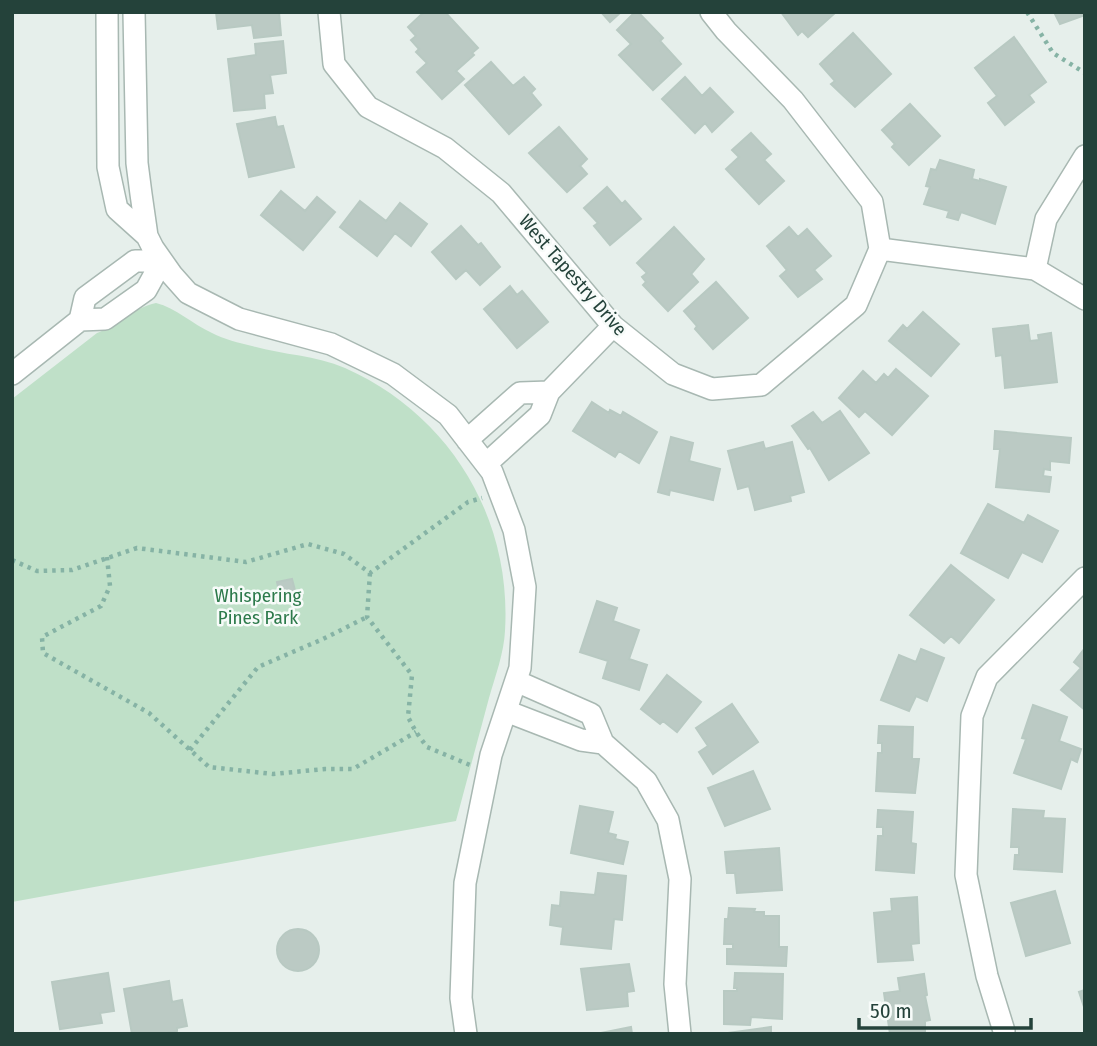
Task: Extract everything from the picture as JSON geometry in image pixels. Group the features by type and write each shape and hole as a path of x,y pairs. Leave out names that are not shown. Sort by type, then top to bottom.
{"street":[{"path":"107,12 108,167 117,209 148,236 162,261 188,293 239,319 331,344 393,374 448,415 492,471 514,530 525,587 520,668 487,772 466,883 461,998 466,1034"},
{"path":"134,12 137,163 148,236"},
{"name":"West Tapestry Drive","path":"329,12 334,64 368,107 445,148 501,193 613,326 673,374 712,389 761,385 856,304 880,249"},
{"path":"711,12 793,100 872,202 880,249 1035,269 1085,299"},
{"path":"1035,269 1046,219 1085,156"},
{"path":"80,320 85,298 135,261 162,261"},
{"path":"12,374 80,320 105,319 146,290 162,261"},
{"path":"486,464 540,415 549,392 613,326"},
{"path":"467,440 520,393 549,392"},
{"path":"1003,1031 987,976 966,875 972,716 987,677 1085,578"},
{"path":"516,681 591,714 603,743 646,781 668,820 680,879 675,984 680,1034"},
{"path":"506,711 581,740 603,743"}],"path":[{"path":"1027,12 1053,53 1085,74"},
{"path":"370,573 468,502 500,493"},
{"path":"12,560 37,571 72,570 137,548 246,562 308,544 344,554 370,573"},
{"path":"107,557 110,586 101,606 42,637 43,653 149,713 209,767 273,774 353,769 416,732"},
{"path":"370,573 367,617 411,675 408,717 416,732 427,747 487,772"},
{"path":"190,750 258,667 367,617"}],"green space":[{"name":"Whispering Pines Park","path":"156,303 227,339 322,360 345,368 382,388 415,412 443,441 467,474 485,510 498,548 504,589 505,631 501,656 456,821 12,902 12,399 97,333 140,308"}],"building":[{"path":"216,12 279,12 281,35 254,38 252,25 218,29"},
{"path":"424,12 445,12 478,48 456,71 464,79 442,99 417,72 427,63 416,52 419,49 411,40 416,36 408,27"},
{"path":"601,12 621,12 610,22"},
{"path":"635,12 663,38 660,41 681,64 653,90 619,55 631,44 617,30"},
{"path":"781,12 836,12 808,37 802,31 798,35"},
{"path":"1054,12 1085,12 1085,15 1060,24"},
{"path":"853,33 891,74 855,107 831,84 835,81 820,64"},
{"path":"1014,37 1046,82 1029,95 1034,102 1005,125 988,103 997,96 975,68"},
{"path":"283,41 286,73 270,75 273,93 264,94 265,108 234,111 228,59 256,55 255,44"},
{"path":"491,62 513,86 524,77 535,89 531,93 541,105 509,134 465,85"},
{"path":"685,77 702,96 710,88 733,112 712,132 705,123 695,133 662,99"},
{"path":"910,104 940,136 909,165 892,147 895,144 882,130"},
{"path":"275,117 277,127 283,126 294,167 249,177 237,124"},
{"path":"559,127 587,159 580,166 587,174 567,192 529,153"},
{"path":"751,133 771,154 764,160 784,181 759,204 726,169 739,157 732,150"},
{"path":"940,160 974,170 972,179 1006,187 995,224 961,212 958,220 947,217 949,211 924,204 930,187 926,186 931,169 936,170"},
{"path":"607,187 622,204 625,201 641,219 610,245 594,226 598,223 584,208"},
{"path":"281,191 305,211 317,197 335,212 303,250 261,215"},
{"path":"360,201 386,221 400,203 427,224 411,246 395,233 377,256 340,227"},
{"path":"461,226 478,245 481,243 500,267 480,285 466,270 456,279 432,252"},
{"path":"674,227 704,259 691,274 698,282 668,311 643,285 646,282 642,277 647,273 637,263"},
{"path":"789,227 798,237 807,229 831,256 814,270 822,279 798,297 780,276 787,270 767,246"},
{"path":"716,282 748,318 713,349 695,329 697,326 684,311"},
{"path":"510,286 517,295 522,291 548,322 517,348 484,309"},
{"path":"923,312 959,344 931,376 889,341 903,325 907,329"},
{"path":"1028,325 1030,341 1039,340 1038,335 1051,333 1057,382 1005,388 1002,355 996,356 993,329"},
{"path":"896,369 928,396 892,435 865,411 859,417 839,398 863,371 876,383 884,374 888,378"},
{"path":"592,402 609,413 610,410 621,416 623,412 657,432 639,463 619,451 615,457 573,431"},
{"path":"840,411 869,453 829,480 810,448 808,449 792,426 813,412 822,423"},
{"path":"995,431 1071,438 1069,463 1050,461 1050,470 1044,469 1043,476 1051,477 1049,492 996,487 1000,449 994,449"},
{"path":"671,437 693,443 689,461 720,469 713,500 670,490 669,495 658,492"},
{"path":"763,442 765,449 792,442 804,492 790,496 791,501 755,510 749,486 738,489 728,451"},
{"path":"988,504 1024,523 1028,515 1058,531 1042,562 1022,552 1008,578 961,553"},
{"path":"951,565 994,600 959,643 951,636 944,643 910,615"},
{"path":"292,579 297,598 281,601 277,582"},
{"path":"597,601 617,608 613,621 639,630 629,659 647,665 639,690 603,678 608,661 580,652"},
{"path":"1085,648 1085,710 1061,690 1081,668 1074,662"},
{"path":"921,649 944,658 927,701 916,696 909,711 881,700 899,655 916,662"},
{"path":"667,675 701,702 677,732 663,721 660,724 641,709"},
{"path":"732,704 758,742 713,774 699,752 708,746 696,728"},
{"path":"1033,705 1067,717 1059,741 1081,749 1077,762 1071,759 1061,789 1014,773 1026,739 1022,738"},
{"path":"879,726 913,727 912,759 919,759 915,793 876,791 878,753 882,753 882,743 878,743"},
{"path":"753,771 770,809 725,826 708,788"},
{"path":"580,806 613,812 608,833 616,835 615,839 628,842 623,864 571,853"},
{"path":"1013,809 1044,811 1043,818 1065,819 1062,872 1014,869 1015,855 1019,855 1019,847 1011,847"},
{"path":"878,810 913,812 911,843 916,844 914,873 876,870 878,836 883,836 883,827 877,827"},
{"path":"779,848 782,890 737,893 735,873 727,873 725,852"},
{"path":"598,873 626,876 622,920 614,919 611,949 561,944 563,927 550,925 552,905 560,906 561,892 595,895"},
{"path":"1055,891 1070,943 1026,956 1011,903"},
{"path":"917,897 919,943 911,944 913,960 878,962 874,913 892,911 891,899"},
{"path":"729,908 755,909 754,912 764,912 764,916 779,916 779,947 787,947 786,966 727,964 727,949 733,949 733,944 724,944 725,919 728,919"},
{"path":"298,929 313,935 319,950 313,965 298,971 283,965 277,950 283,935"},
{"path":"629,964 634,991 627,992 628,1006 587,1010 581,969"},
{"path":"108,973 114,1011 100,1013 102,1023 60,1029 52,982"},
{"path":"735,973 783,974 782,1019 751,1017 750,1025 724,1024 724,991 737,991 737,988 734,988"},
{"path":"924,974 930,1020 925,1021 925,1034 890,1034 884,993 900,991 898,978"},
{"path":"169,981 172,1002 182,1000 187,1026 162,1034 132,1034 124,989"},
{"path":"1085,990 1085,1010 1079,992"},
{"path":"631,1027 632,1034 596,1034"},
{"path":"771,1027 771,1034 727,1034 727,1033"}]}
